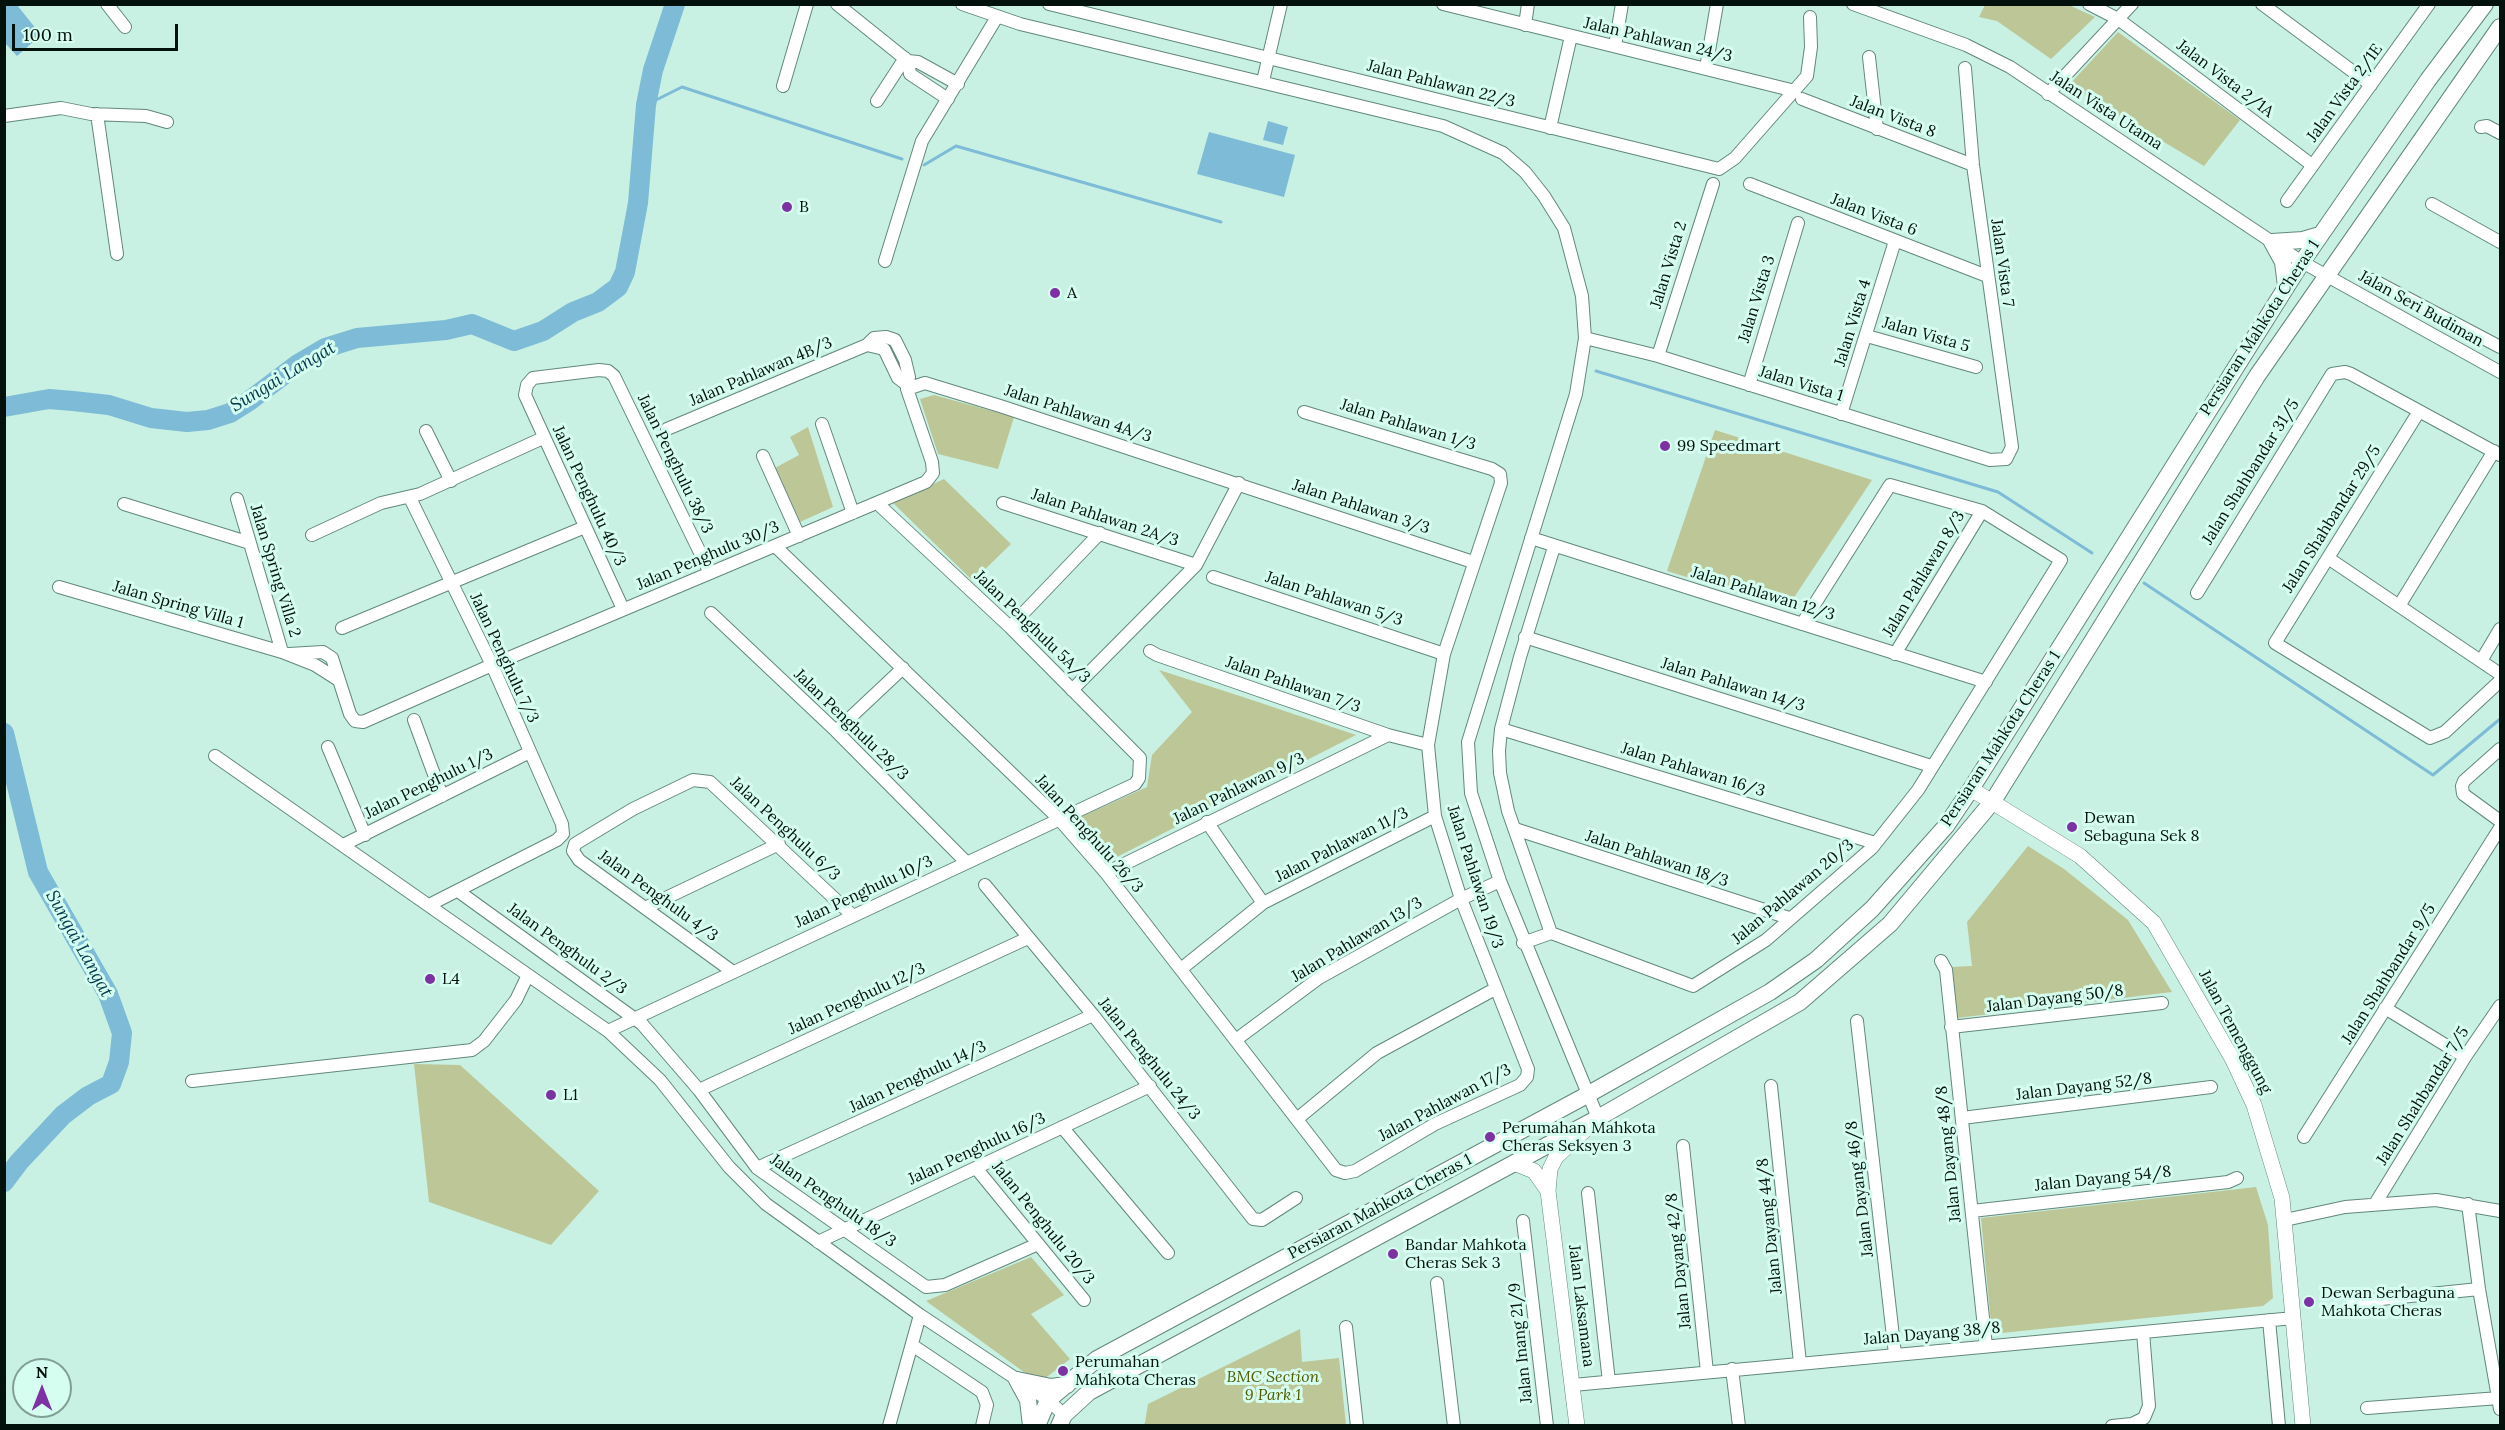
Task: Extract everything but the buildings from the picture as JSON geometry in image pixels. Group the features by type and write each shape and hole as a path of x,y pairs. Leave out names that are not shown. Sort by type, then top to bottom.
{"main road":[{"name":"Persiaran Mahkota Cheras 1","path":"1037,1425 1048,1400 1097,1359 1587,1095 1770,992 1816,960 1872,909 1946,826 2286,286 2428,80 2485,4"},
{"name":"Persiaran Mahkota Cheras 1","path":"1061,1420 1089,1392 1598,1118 1800,1002 1890,924 1993,801 2257,376 2325,275 2500,27"},
{"path":"2286,286 2283,262 2272,242 2303,240 2320,236"},
{"path":"1017,1380 1051,1387 1067,1384"},
{"path":"1017,1380 1028,1400 1031,1425"}],"street":[{"path":"107,4 125,27"},
{"path":"783,86 807,4"},
{"path":"837,4 906,59 918,62 958,84"},
{"path":"962,4 998,17 1443,126 1503,153 1525,172 1544,196 1564,228 1582,296 1585,338 1576,394 1468,742 1471,793 1500,881 1523,943 1598,1118"},
{"name":"Jalan Pahlawan 22/3","path":"1049,4 1719,169 1735,158 1798,95"},
{"path":"1263,81 1281,4"},
{"name":"Jalan Pahlawan 24/3","path":"1443,4 1706,68 1798,95"},
{"path":"1525,25 1528,4"},
{"path":"1615,46 1622,4"},
{"path":"1706,68 1717,4"},
{"name":"Jalan Vista Utama","path":"1853,4 1966,45 2010,67 2302,262 2325,275"},
{"name":"Jalan Vista 2/1A","path":"2089,4 2118,19 2313,165"},
{"path":"2048,94 2132,4"},
{"path":"2262,4 2371,85"},
{"name":"Jalan Vista 2/1E","path":"2287,201 2429,4"},
{"path":"885,261 915,156 998,17"},
{"path":"1798,95 1807,76 1811,47 1810,17"},
{"path":"1550,128 1571,36"},
{"path":"1869,57 1877,129"},
{"path":"906,59 910,74 948,99"},
{"path":"877,101 906,59"},
{"name":"Jalan Vista 7","path":"1965,68 1973,165 2012,447 2006,459"},
{"name":"Jalan Vista 8","path":"1798,95 1877,129 1973,165"},
{"path":"4,116 61,108 97,114 146,116 167,122"},
{"path":"97,114 117,254"},
{"path":"2481,127 2487,126 2500,133"},
{"name":"Jalan Vista 2","path":"1658,356 1713,184"},
{"name":"Jalan Vista 6","path":"1750,184 1987,276"},
{"path":"2432,204 2500,242"},
{"name":"Jalan Vista 3","path":"1749,385 1798,223"},
{"name":"Jalan Vista 4","path":"1841,414 1895,241"},
{"name":"Jalan Seri Budiman","path":"2325,275 2500,372"},
{"path":"2373,280 2500,347"},
{"name":"Jalan Vista 5","path":"1867,336 1976,367"},
{"name":"Jalan Vista 1","path":"1585,338 1658,356 1990,460 2006,459"},
{"name":"Jalan Pahlawan 4B/3","path":"667,429 867,345 884,349 898,378 906,386"},
{"name":"Jalan Penghulu 40/3","path":"608,371 532,378 527,385 525,395 623,609"},
{"name":"Jalan Penghulu 38/3","path":"608,371 614,376 710,573"},
{"name":"Jalan Shahbandar 31/5","path":"2197,593 2328,378 2337,372 2350,374 2418,413"},
{"name":"Jalan Pahlawan 4A/3","path":"906,386 925,383 1239,483"},
{"name":"Jalan Penghulu 30/3","path":"355,721 363,722 623,609 926,482 933,474 932,462 906,386"},
{"name":"Jalan Pahlawan 1/3","path":"1304,412 1492,468 1500,474"},
{"path":"2399,606 2497,453 2418,413"},
{"name":"Jalan Shahbandar 29/5","path":"2418,413 2275,643 2430,738 2445,732 2500,681"},
{"path":"822,424 853,513"},
{"path":"426,431 451,481"},
{"path":"312,535 381,503 410,498 451,481 543,438"},
{"path":"763,456 799,536"},
{"name":"Jalan Pahlawan 19/3","path":"1500,474 1501,483 1444,654 1428,745 1435,816 1461,899 1528,1069 1527,1077"},
{"path":"1072,690 1196,565 1239,483"},
{"name":"Jalan Pahlawan 3/3","path":"1239,483 1473,562"},
{"path":"1802,624 1890,485 1982,511"},
{"name":"Jalan Penghulu 7/3","path":"410,498 492,665 562,824 563,834 557,840 458,891"},
{"name":"Jalan Spring Villa 2","path":"237,499 286,653"},
{"name":"Jalan Penghulu 5A/3","path":"878,503 1010,627 1140,758 1139,778 1135,784"},
{"name":"Jalan Pahlawan 2A/3","path":"1003,503 1196,565"},
{"path":"124,504 250,543"},
{"name":"Jalan Pahlawan 20/3","path":"1551,933 1694,986 1766,940 1875,843 1918,790 2061,560 1982,511"},
{"name":"Jalan Pahlawan 8/3","path":"1895,654 1982,511"},
{"path":"342,628 585,527"},
{"path":"1010,627 1100,533"},
{"name":"Jalan Pahlawan 12/3","path":"1531,538 1986,682"},
{"name":"Jalan Penghulu 26/3","path":"775,546 1058,819 1106,873 1237,1039 1336,1170 1345,1173"},
{"path":"1523,943 1551,933 1508,811 1500,773 1501,729 1525,637 1554,547"},
{"path":"2328,558 2500,674"},
{"name":"Jalan Pahlawan 5/3","path":"1213,577 1444,654"},
{"name":"Jalan Spring Villa 1","path":"59,586 69,592 286,653 323,652 332,658 336,667 337,679 350,714 355,721"},
{"name":"Jalan Penghulu 28/3","path":"711,613 836,731 966,862"},
{"path":"2481,661 2500,629"},
{"name":"Jalan Pahlawan 14/3","path":"1525,637 1931,766"},
{"name":"Jalan Pahlawan 7/3","path":"1150,651 1388,735 1428,745"},
{"path":"836,731 903,668"},
{"path":"414,720 442,796"},
{"name":"Jalan Pahlawan 16/3","path":"1501,729 1875,843"},
{"name":"Jalan Pahlawan 9/3","path":"1106,873 1388,735"},
{"path":"328,747 365,835"},
{"path":"2500,749 2464,781 2462,786 2463,794 2500,821"},
{"name":"Jalan Penghulu 1/3","path":"343,845 530,752"},
{"path":"215,756 608,1031 660,1080 729,1167 766,1204 920,1315 1048,1400 1061,1420"},
{"name":"Jalan Penghulu 6/3","path":"573,851 580,839 693,780 710,782 779,844 850,914"},
{"name":"Jalan Penghulu 10/3","path":"608,1031 729,969 1135,784"},
{"name":"Jalan Temenggung","path":"1971,789 2080,856 2154,923 2233,1060 2254,1105 2282,1198 2303,1425"},
{"name":"Jalan Pahlawan 11/3","path":"1181,969 1263,903 1435,816"},
{"path":"1207,822 1263,903"},
{"name":"Jalan Shahbandar 9/5","path":"2304,1137 2500,828"},
{"name":"Jalan Pahlawan 18/3","path":"1515,829 1789,918"},
{"path":"647,907 779,844"},
{"name":"Jalan Penghulu 4/3","path":"573,851 579,860 647,907 729,969"},
{"name":"Jalan Pahlawan 13/3","path":"1237,1039 1319,978 1461,899 1500,881"},
{"name":"Jalan Penghulu 24/3","path":"985,885 1150,1086 1253,1219 1262,1220 1296,1198"},
{"path":"429,906 458,891"},
{"name":"Jalan Penghulu 2/3","path":"458,891 635,1018 656,1038"},
{"name":"Jalan Penghulu 12/3","path":"699,1090 1028,938"},
{"name":"Jalan Dayang 48/8","path":"1941,961 1946,970 1986,1346"},
{"path":"192,1081 472,1050 484,1041 516,1000 528,975"},
{"path":"1297,1119 1377,1053 1495,989"},
{"name":"Jalan Dayang 50/8","path":"1951,1027 2162,1003"},
{"name":"Jalan Shahbandar 7/5","path":"2375,1204 2465,1058 2500,1006"},
{"path":"2385,1008 2465,1058"},
{"name":"Jalan Penghulu 14/3","path":"757,1168 1093,1015"},
{"name":"Jalan Dayang 46/8","path":"1857,1022 1895,1354"},
{"name":"Jalan Penghulu 18/3","path":"656,1038 699,1090 757,1168 926,1287 945,1285 1038,1244"},
{"name":"Jalan Pahlawan 17/3","path":"1345,1173 1355,1170 1435,1124 1520,1085 1527,1077"},
{"name":"Jalan Penghulu 16/3","path":"818,1242 1150,1086"},
{"name":"Jalan Dayang 44/8","path":"1771,1086 1800,1363"},
{"name":"Jalan Dayang 52/8","path":"1962,1118 2211,1087"},
{"name":"Jalan Laksamana","path":"1577,1425 1548,1191 1550,1169 1556,1157 1598,1118"},
{"path":"1062,1127 1168,1252"},
{"name":"Jalan Dayang 42/8","path":"1683,1146 1707,1372"},
{"path":"1514,1164 1534,1172 1548,1191"},
{"name":"Jalan Penghulu 20/3","path":"976,1168 1084,1300"},
{"name":"Jalan Dayang 54/8","path":"1972,1211 2228,1182 2237,1178"},
{"path":"1588,1193 1609,1382"},
{"path":"2285,1220 2375,1204 2436,1200 2500,1211"},
{"path":"2367,1408 2500,1404 2479,1289 2468,1204"},
{"name":"Jalan Inang 21/9","path":"1523,1221 1547,1425"},
{"path":"1437,1283 1454,1425"},
{"path":"2352,1302 2479,1289"},
{"path":"889,1425 920,1315"},
{"name":"Jalan Dayang 38/8","path":"1573,1385 2294,1318"},
{"path":"2269,1320 2279,1425"},
{"path":"1346,1327 1357,1425"},
{"path":"2112,1425 2132,1424 2144,1418 2149,1406 2143,1332"},
{"path":"912,1345 980,1389 987,1405 982,1425"},
{"path":"1732,1369 1739,1425"}],"green space":[{"path":"1985,5 2069,5 2095,17 2051,59 1997,21 1979,17"},
{"path":"2118,32 2240,120 2204,166 2069,85"},
{"path":"934,395 1014,417 998,469 938,454 920,399"},
{"path":"808,427 833,507 800,522 775,468 799,455 790,437"},
{"path":"1715,430 1872,480 1787,608 1667,571"},
{"path":"944,479 1011,544 973,581 893,503"},
{"path":"1159,670 1356,735 1105,863 1074,820 1147,787 1152,755 1192,712"},
{"path":"2028,846 2064,869 2128,920 2172,992 1957,1018 1950,967 1972,966 1967,922"},
{"path":"414,1064 460,1065 599,1191 551,1245 429,1202"},
{"path":"2256,1187 2268,1225 2273,1298 2263,1306 1992,1334 1981,1218"},
{"path":"1031,1257 1064,1295 1031,1314 1070,1359 1039,1383 926,1301"},
{"name":"BMC Section 9 Park 1","path":"1300,1329 1302,1362 1339,1358 1346,1425 1142,1425 1145,1423 1148,1404"}],"water":[{"path":"5,4 17,5 41,35 17,56 5,43"},
{"path":"1268,121 1288,127 1283,145 1263,140"},
{"path":"1209,132 1295,155 1284,197 1197,174"}],"waterway":[{"name":"Sungai Langat","path":"4,407 49,399 109,405 151,418 187,422 208,420 230,413 298,364 325,348 357,338 446,330 472,324 514,341 543,331 573,312 598,302 618,287 625,272 638,203 646,105 653,70 675,4"},
{"path":"646,105 682,87 902,159"},
{"path":"924,165 956,146 1221,222"},
{"path":"1596,371 1998,492 2092,553"},
{"path":"2144,583 2433,775 2500,719"},
{"name":"Sungai Langat","path":"4,733 38,872 108,994 122,1033 119,1062 111,1084 88,1096 63,1115 19,1162 4,1182"}],"place":[{"name":"B","path":"787,207"},
{"name":"A","path":"1055,293"},
{"name":"99 Speedmart","path":"1665,446"},
{"name":"Dewan Sebaguna Sek 8","path":"2072,827"},
{"name":"L4","path":"430,979"},
{"name":"L1","path":"551,1095"},
{"name":"Perumahan Mahkota Cheras Seksyen 3","path":"1490,1137"},
{"name":"Bandar Mahkota Cheras Sek 3","path":"1393,1254"},
{"name":"Dewan Serbaguna Mahkota Cheras","path":"2309,1302"},
{"name":"Perumahan Mahkota Cheras","path":"1063,1371"}]}
